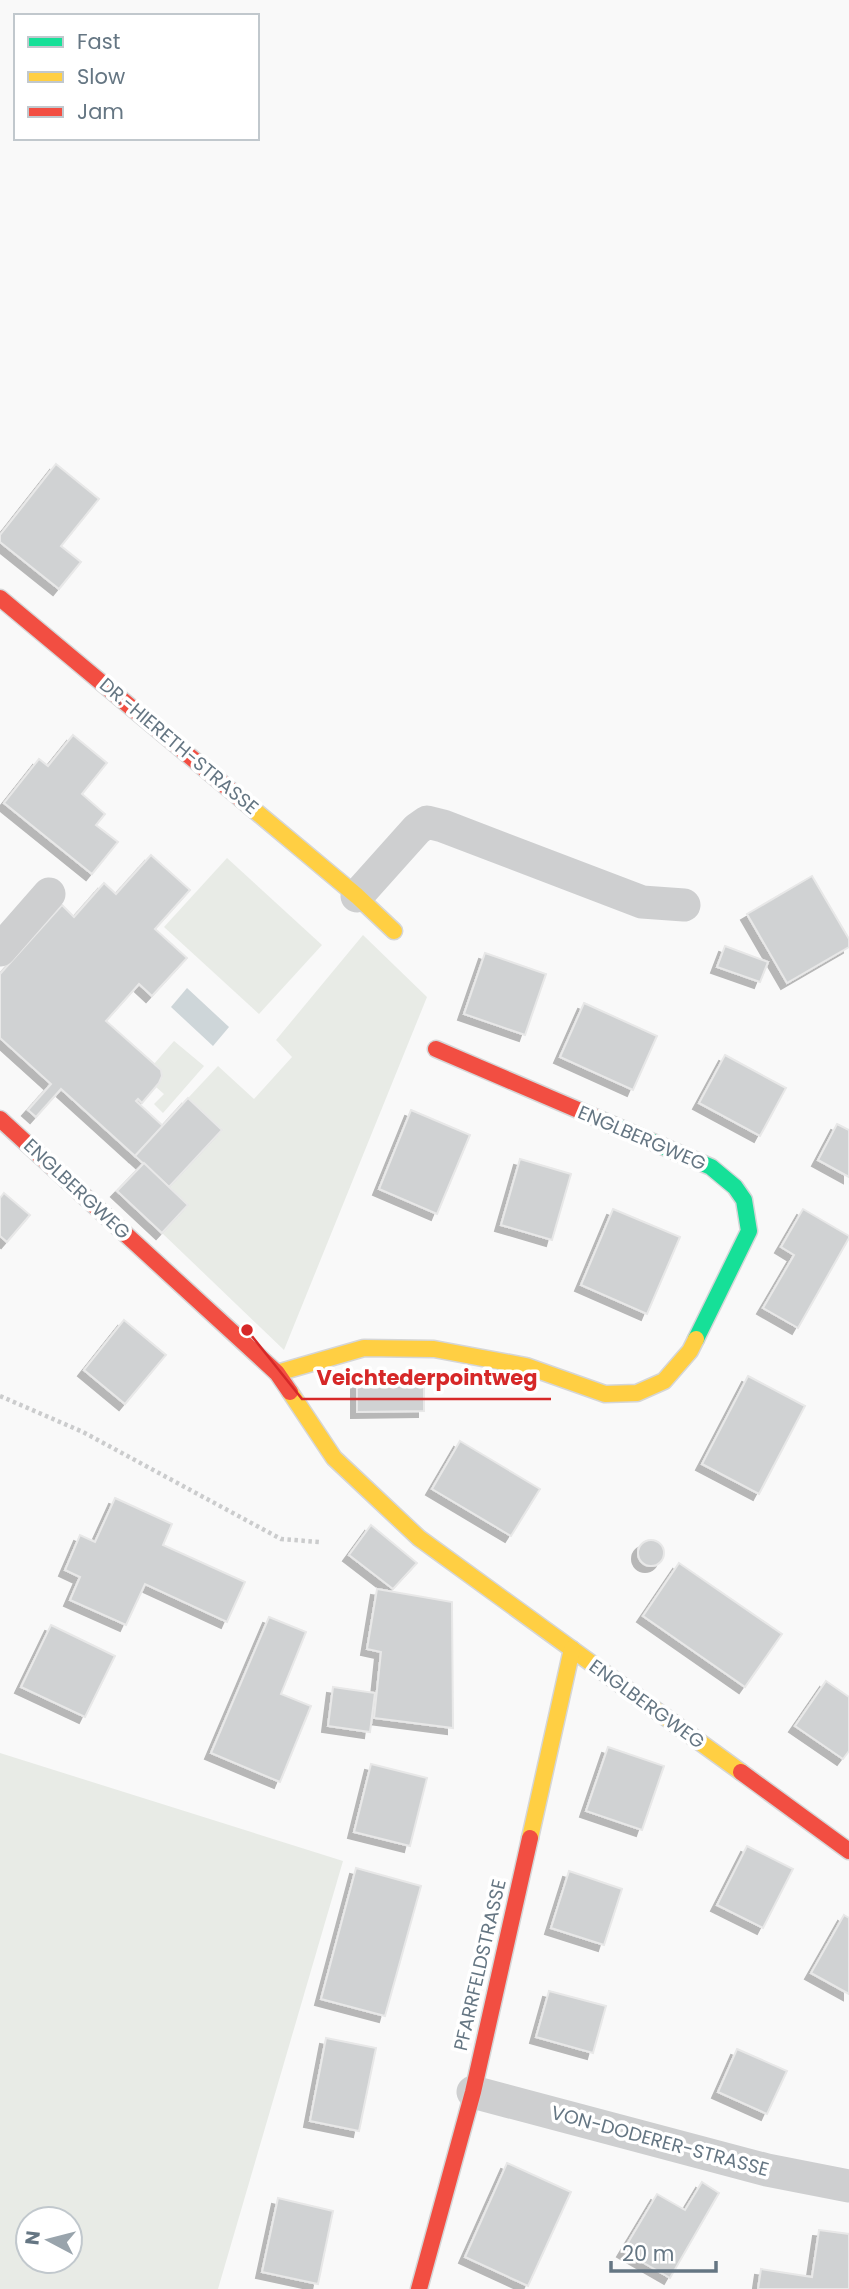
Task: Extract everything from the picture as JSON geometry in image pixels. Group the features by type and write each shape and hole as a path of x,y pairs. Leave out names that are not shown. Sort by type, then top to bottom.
{"street":[{"name":"DR.-HIERETH-STRASSE","path":"0,598 357,896 394,931"},
{"path":"357,896 417,829 427,822 642,902 684,905"},
{"path":"0,950 49,894"},
{"name":"ENGLBERGWEG","path":"277,1373 364,1348 434,1349 526,1366 605,1394 638,1393 664,1381 690,1351 749,1231 749,1209 735,1184 712,1167 436,1049"},
{"name":"ENGLBERGWEG","path":"0,1119 277,1373 334,1458 409,1530 849,1851"},
{"name":"PFARRFELDSTRASSE","path":"419,2289 473,2092 572,1649"},
{"name":"VON-DODERER-STRASSE","path":"473,2092 767,2170 849,2186"}],"path":[{"path":"0,1396 83,1432 281,1539 319,1542"}],"shaded area":[{"path":"227,858 322,945 259,1014 164,927"},
{"path":"363,935 427,997 284,1350 162,1233 188,1205 169,1187 188,1098 218,1066 254,1099 292,1057 276,1040"},
{"path":"187,988 229,1027 213,1046 171,1007"},
{"path":"174,1041 204,1066 163,1113 154,1104 164,1094 156,1087 162,1075 154,1064"},
{"path":"0,1753 343,1861 218,2289 0,2289"}],"building":[{"path":"56,464 99,499 61,546 81,562 59,589 0,542 0,535"},
{"path":"73,735 107,763 82,794 105,814 96,825 118,842 92,874 4,803 39,759 48,766"},
{"path":"151,855 190,890 155,929 187,958 152,996 139,984 106,1021 161,1070 159,1083 142,1103 138,1099 136,1101 163,1126 135,1156 61,1089 36,1117 28,1110 51,1084 0,1038 0,974 62,905 74,917 104,883 116,894"},
{"path":"812,876 849,939 849,947 787,983 747,914"},
{"path":"725,946 768,962 760,982 717,967"},
{"path":"485,953 546,974 525,1035 464,1014"},
{"path":"584,1003 657,1036 633,1090 560,1057"},
{"path":"725,1055 786,1088 760,1136 699,1103"},
{"path":"188,1098 222,1130 169,1187 135,1156"},
{"path":"411,1110 470,1135 437,1214 379,1189"},
{"path":"837,1124 849,1130 849,1177 818,1160"},
{"path":"520,1159 571,1174 552,1240 501,1225"},
{"path":"144,1163 188,1205 162,1233 117,1191"},
{"path":"4,1193 30,1215 7,1242 0,1236 0,1198"},
{"path":"613,1209 680,1237 647,1314 581,1285"},
{"path":"803,1209 849,1238 798,1328 763,1308 794,1255 781,1247"},
{"path":"124,1320 166,1355 125,1404 84,1370"},
{"path":"748,1376 805,1406 759,1494 702,1464"},
{"path":"424,1378 424,1411 357,1412 357,1379"},
{"path":"460,1441 540,1489 511,1536 432,1489"},
{"path":"115,1498 172,1524 163,1545 245,1582 227,1622 145,1584 126,1625 70,1600 80,1577 65,1570 80,1535 95,1542"},
{"path":"371,1525 417,1563 393,1589 349,1555"},
{"path":"651,1540 660,1544 664,1553 660,1562 651,1566 642,1562 638,1553 642,1544"},
{"path":"679,1563 782,1634 745,1687 643,1616"},
{"path":"377,1589 452,1602 453,1728 374,1718 381,1652 367,1649"},
{"path":"269,1617 306,1632 281,1694 311,1706 280,1782 211,1753"},
{"path":"51,1625 115,1656 85,1717 21,1687"},
{"path":"826,1681 849,1697 849,1751 843,1759 795,1726"},
{"path":"333,1687 375,1693 370,1732 328,1726"},
{"path":"608,1747 664,1766 642,1830 586,1811"},
{"path":"371,1764 427,1778 410,1846 354,1832"},
{"path":"747,1846 793,1869 763,1928 717,1905"},
{"path":"356,1868 421,1886 385,2016 321,1999"},
{"path":"569,1871 622,1889 604,1945 551,1928"},
{"path":"844,1915 849,1918 849,1994 811,1973"},
{"path":"549,1991 606,2006 593,2053 536,2037"},
{"path":"326,2038 376,2048 359,2131 310,2121"},
{"path":"737,2049 787,2071 767,2114 718,2092"},
{"path":"507,2163 571,2192 528,2286 465,2257"},
{"path":"702,2182 719,2193 670,2278 623,2251 657,2194 685,2210"},
{"path":"278,2198 333,2211 318,2284 262,2272"},
{"path":"819,2230 849,2234 849,2289 758,2289 761,2269 812,2277"}],"traffic: fast":[{"path":"613,1125 711,1167 735,1187 744,1200 749,1231 696,1339"}],"traffic: slow":[{"path":"241,799 357,896 394,931"},
{"path":"277,1373 364,1348 434,1349 526,1366 605,1394 637,1393 664,1381 690,1351 696,1339"},
{"path":"290,1392 334,1458 419,1538 741,1772"},
{"path":"530,1838 572,1649"}],"traffic: jam":[{"path":"0,598 241,799"},
{"path":"436,1049 613,1125"},
{"path":"0,1119 277,1373 290,1392"},
{"path":"741,1772 849,1851"},
{"path":"419,2289 473,2092 530,1838"}],"place":[{"name":"Veichtederpointweg","path":"247,1330"}]}
